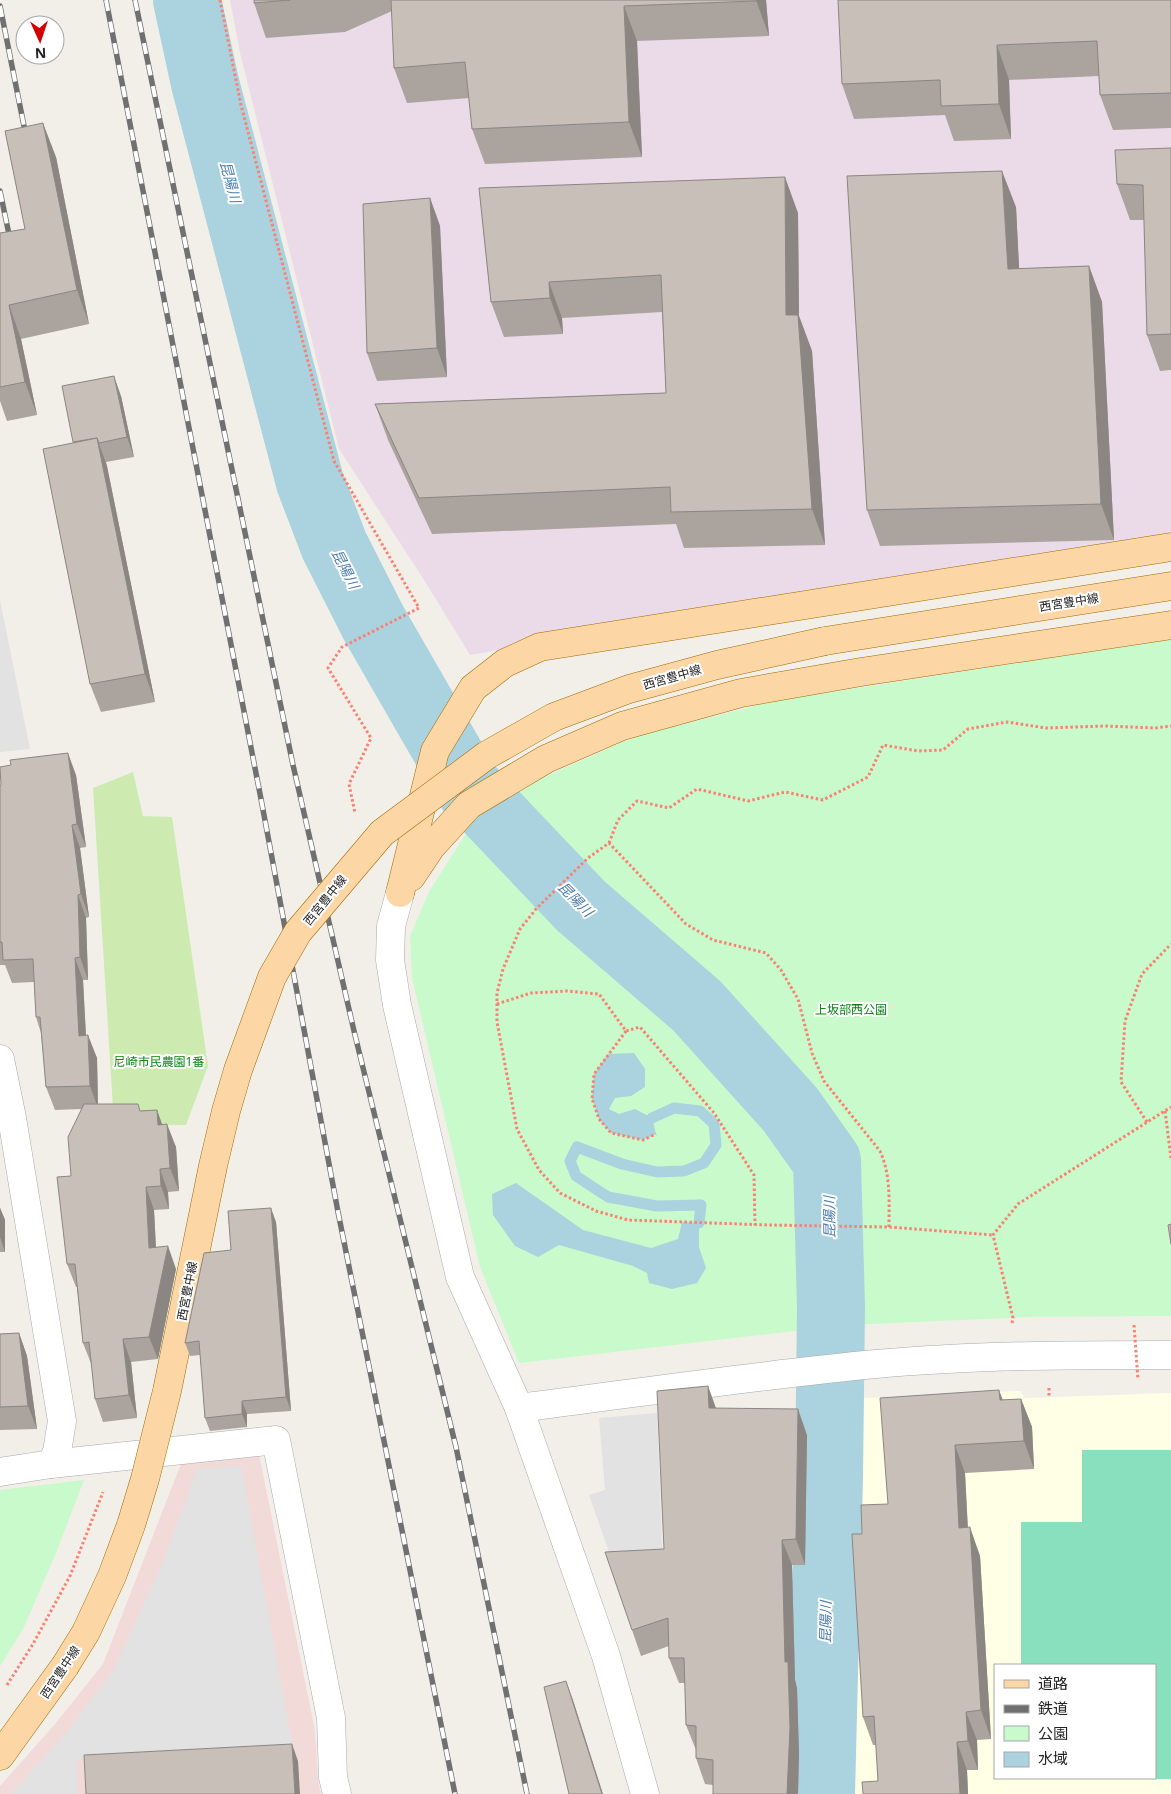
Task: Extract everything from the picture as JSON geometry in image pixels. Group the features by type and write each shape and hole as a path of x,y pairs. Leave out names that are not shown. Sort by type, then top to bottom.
{"main road":[{"path":"400,893 435,751 472,688 505,663 540,647 1171,547"},
{"name":"西宮豊中線","path":"0,1756 65,1666 86,1632 112,1576 131,1525 168,1391 213,1166 228,1103 272,976 298,932 382,833 487,755 546,722 629,689 717,665 825,641 1171,586"},
{"path":"400,893 431,847 469,805 546,760 622,726 741,693 861,672 1171,624"}],"street":[{"path":"400,893 390,926 392,969 397,1005 460,1277 520,1408 606,1656 645,1794"},
{"path":"0,1059 6,1118 62,1421 57,1452 51,1464"},
{"path":"520,1408 846,1368 1004,1356 1171,1355"},
{"path":"0,1472 51,1464 276,1440 331,1718 333,1777 336,1794"}],"path":[{"path":"220,0 241,105 334,461 419,608 342,647 328,668 372,738 349,784 355,816"},
{"path":"993,1235 889,1226 755,1225 628,1220 596,1211 560,1193 539,1170 517,1129 497,1022 497,993 503,969 520,929 536,909 588,858 610,842 618,820 637,801 669,808 697,789 748,801 786,792 823,800 868,777 883,745 918,751 943,750 968,729 1007,722 1046,728 1105,726 1155,728 1171,726"},
{"path":"610,842 686,924 713,940 766,952 781,970 798,999 812,1053 824,1081 880,1151 886,1164 889,1189 889,1226"},
{"path":"1147,1122 1122,1082 1125,1021 1142,974 1171,944"},
{"path":"497,1004 531,993 567,991 599,994 626,1031"},
{"path":"656,1134 643,1140 611,1134 599,1119 592,1099 594,1074 626,1031 640,1027 714,1112 754,1174 755,1225"},
{"path":"993,1235 1018,1204 1171,1107"},
{"path":"1164,1111 1171,1158"},
{"path":"993,1235 1013,1318 1004,1356"},
{"path":"1134,1325 1138,1380"},
{"path":"5,1688 33,1644 70,1576 116,1457"}],"shaded area":[{"path":"230,0 1171,0 1171,534 470,655 426,583 339,449 240,53"},
{"path":"0,600 30,749 0,752"},
{"path":"1020,1391 1025,1398 1171,1393 1171,1794 834,1794 844,1399"},
{"path":"657,1413 663,1569 616,1572 589,1495 605,1490 599,1418"},
{"path":"259,1454 315,1730 318,1781 321,1794 0,1794 0,1786 55,1724 103,1664 182,1461"},
{"path":"241,1466 292,1744 77,1759 78,1794 11,1794 70,1728 113,1671 162,1564 197,1469"}],"green space":[{"name":"上坂部西公園","path":"1171,639 1171,1316 1031,1317 847,1325 519,1363 480,1267 412,978 410,936 430,890 465,835 492,810 542,778 634,737 774,701"},
{"name":"尼崎市民農園1番","path":"133,772 143,816 172,817 208,1066 186,1125 114,1124 93,788"},
{"path":"1082,1450 1171,1450 1171,1779 1156,1779 1156,1664 1021,1664 1021,1522 1082,1522"},
{"path":"84,1480 56,1553 23,1629 0,1666 0,1490"}],"water":[{"path":"634,1053 645,1069 645,1087 631,1096 615,1098 609,1109 619,1114 635,1109 652,1118 656,1134 643,1140 611,1133 599,1119 592,1099 594,1074 608,1054"},
{"path":"516,1183 583,1230 651,1248 678,1239 682,1222 699,1223 699,1247 706,1268 697,1283 672,1289 649,1283 647,1273 633,1266 559,1245 538,1257 515,1246 493,1215 492,1194"}],"building":[{"path":"254,0 290,0 254,3"},
{"path":"391,0 756,1 624,6 629,122 472,129 465,62 394,68"},
{"path":"838,0 1171,0 1171,93 1100,95 1097,41 997,45 999,104 941,106 940,80 842,84"},
{"path":"43,123 77,290 9,305 25,382 0,387 0,233 25,229 5,131"},
{"path":"1171,148 1171,334 1147,335 1143,185 1117,184 1115,150"},
{"path":"1002,171 1008,269 1089,266 1101,504 867,510 847,176"},
{"path":"785,177 786,315 798,315 812,509 671,512 670,487 419,498 375,404 666,393 661,275 549,282 550,298 491,302 479,188"},
{"path":"430,198 437,348 367,353 363,204"},
{"path":"114,376 127,437 99,443 97,438 73,442 62,386"},
{"path":"97,438 145,674 90,684 43,449"},
{"path":"68,753 77,824 72,825 81,894 78,895 80,957 75,958 79,1036 88,1035 90,1086 46,1087 40,1017 36,1017 33,959 3,960 2,942 0,942 0,767 11,765 10,760"},
{"path":"84,1104 138,1104 140,1111 157,1110 158,1125 167,1124 170,1168 160,1169 161,1186 146,1187 149,1248 168,1246 149,1337 123,1339 129,1395 95,1399 89,1342 83,1343 75,1264 67,1264 57,1177 71,1176 68,1137"},
{"path":"271,1208 286,1397 242,1401 242,1414 205,1418 199,1341 185,1343 204,1253 231,1250 228,1211"},
{"path":"1171,1224 1171,1244 1168,1225"},
{"path":"19,1333 28,1406 0,1407 0,1334"},
{"path":"708,1386 709,1408 798,1409 796,1539 782,1540 785,1662 788,1662 790,1728 787,1794 713,1794 713,1760 696,1758 696,1726 686,1725 684,1658 669,1658 668,1618 632,1630 605,1552 664,1549 657,1391"},
{"path":"999,1390 1000,1400 1021,1399 1024,1441 955,1445 959,1528 970,1527 981,1710 966,1712 968,1741 957,1742 960,1794 863,1794 862,1782 878,1781 874,1716 863,1717 852,1534 862,1534 861,1505 888,1504 880,1398"},
{"path":"566,1681 602,1794 569,1794 544,1687"},
{"path":"292,1744 295,1794 86,1794 84,1755"}],"waterway":[{"name":"昆陽川","path":"187,0 205,83 310,482 334,545 373,622 468,787 581,906 697,1006 790,1109 827,1161 831,1307 821,1794"},
{"path":"652,1118 674,1108 700,1111 714,1124 716,1145 704,1163 684,1171 657,1172 622,1164 577,1147 570,1161 576,1176 608,1197 657,1206 701,1205 699,1223"}],"railway":[{"path":"106,0 261,799 338,1212 455,1794"},
{"path":"135,0 293,765 354,1031 456,1447 527,1794"},
{"path":"0,6 27,141"},
{"path":"0,191 11,244"}]}
